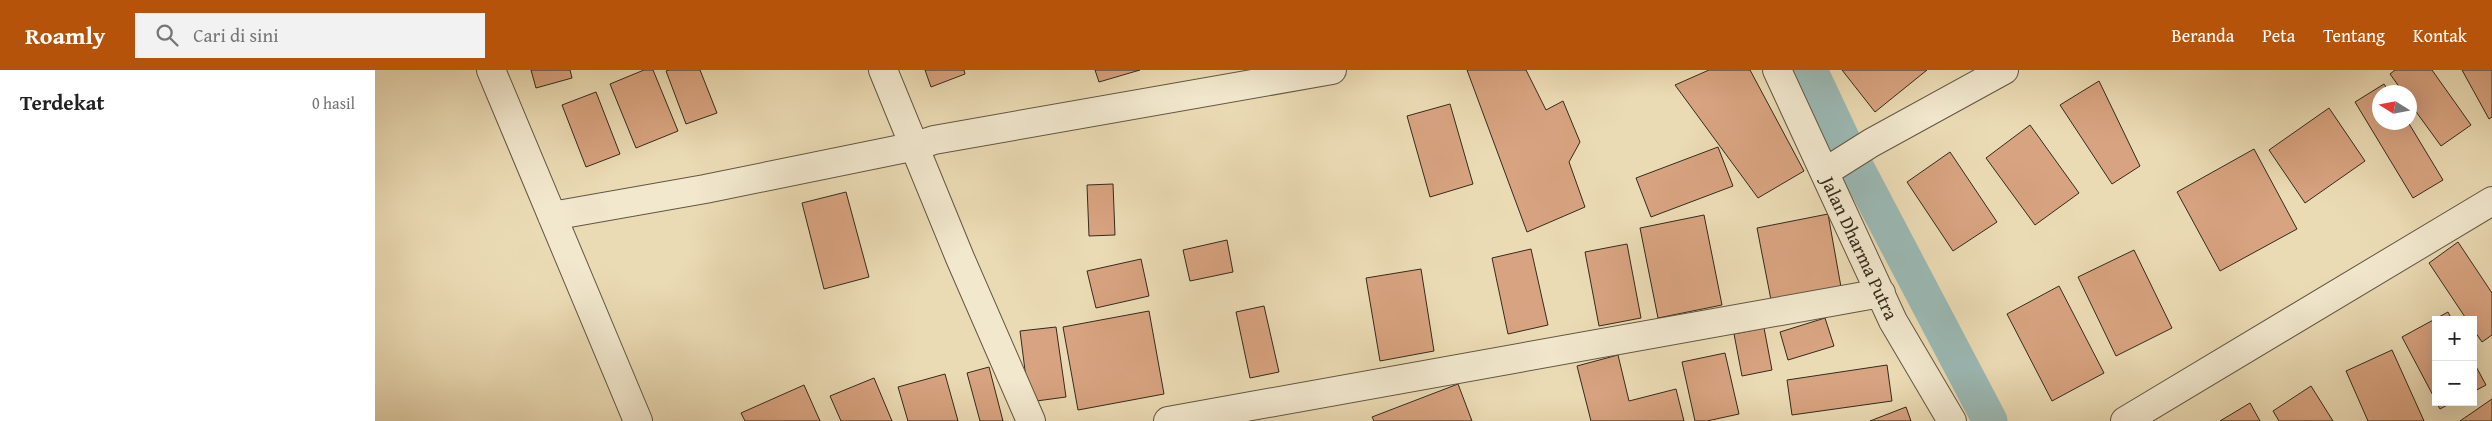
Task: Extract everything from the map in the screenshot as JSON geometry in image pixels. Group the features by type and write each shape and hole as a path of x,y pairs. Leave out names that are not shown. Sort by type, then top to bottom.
{"street":[{"path":"491,70 638,421"},
{"path":"883,70 916,146 960,258 1031,421"},
{"path":"552,216 705,189 916,146 933,140 1332,70"},
{"name":"Jalan Dharma Putra","path":"1777,70 1834,167 1893,321 1952,421"},
{"path":"1834,167 1871,142 2004,70"},
{"path":"2125,421 2492,201"},
{"path":"1169,421 1881,293"}],"building":[{"path":"531,70 570,70 572,78 536,88"},
{"path":"644,70 653,70 678,131 636,148 610,84"},
{"path":"700,70 717,113 686,124 666,71"},
{"path":"925,70 964,70 965,74 931,87"},
{"path":"1095,70 1140,70 1099,82"},
{"path":"1467,70 1526,70 1546,110 1563,101 1580,142 1569,162 1585,207 1527,232"},
{"path":"1709,70 1750,70 1804,171 1758,198 1675,85"},
{"path":"1842,70 1927,70 1875,112"},
{"path":"2395,70 2432,70 2471,125 2441,146 2417,113 2417,85 2398,85 2390,74"},
{"path":"2462,70 2492,70 2492,117 2489,119"},
{"path":"2099,81 2140,166 2112,184 2060,105"},
{"path":"2372,91 2372,130 2413,130 2443,180 2413,198 2355,102"},
{"path":"596,92 620,154 586,167 562,105"},
{"path":"1450,104 1473,184 1430,197 1407,116"},
{"path":"2329,108 2365,161 2305,203 2269,150"},
{"path":"2030,125 2079,193 2035,225 1986,158"},
{"path":"1718,147 1733,186 1651,217 1636,178"},
{"path":"2254,149 2297,229 2220,271 2177,192"},
{"path":"1950,152 1997,222 1953,251 1907,182"},
{"path":"1113,184 1115,235 1089,236 1087,185"},
{"path":"846,192 869,277 824,289 802,203"},
{"path":"1828,214 1841,287 1771,300 1757,228"},
{"path":"1704,215 1722,305 1658,318 1640,228"},
{"path":"1227,240 1233,272 1190,281 1183,250"},
{"path":"2458,242 2492,293 2492,335 2482,342 2477,335 2477,316 2464,316 2429,263"},
{"path":"1627,244 1641,318 1599,326 1585,252"},
{"path":"1531,249 1548,325 1508,334 1492,258"},
{"path":"2134,250 2172,328 2116,356 2078,277"},
{"path":"1141,259 1149,296 1096,308 1087,271"},
{"path":"1421,269 1434,351 1380,361 1366,278"},
{"path":"2059,286 2104,373 2052,401 2007,314"},
{"path":"1264,306 1279,372 1250,378 1236,312"},
{"path":"1149,311 1164,394 1078,410 1063,327"},
{"path":"2448,312 2450,316 2441,316"},
{"path":"1825,318 1834,346 1788,360 1780,332"},
{"path":"2432,321 2432,393 2402,337"},
{"path":"1056,327 1066,397 1029,402 1020,331"},
{"path":"1764,328 1772,370 1742,376 1734,334"},
{"path":"2392,350 2424,421 2368,421 2346,371"},
{"path":"1725,353 1739,414 1707,421 1695,421 1682,362"},
{"path":"1618,355 1629,401 1676,389 1684,421 1591,421 1577,366"},
{"path":"1887,365 1892,401 1792,415 1787,380"},
{"path":"989,367 1003,421 980,421 967,373"},
{"path":"2477,368 2486,385 2477,390"},
{"path":"945,374 958,421 908,421 898,387"},
{"path":"874,378 892,421 841,421 830,396"},
{"path":"1458,384 1472,421 1374,421 1372,417"},
{"path":"804,385 820,421 745,421 741,413"},
{"path":"2311,386 2333,421 2279,421 2273,411"},
{"path":"2492,399 2492,421 2460,421"},
{"path":"2250,403 2260,421 2220,421"},
{"path":"1906,407 1911,421 1870,421"}],"waterway":[{"path":"1810,70 1849,153 1990,421"}]}
